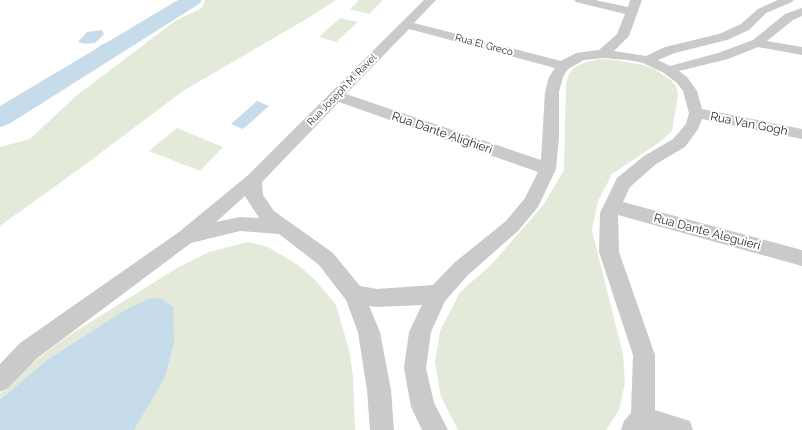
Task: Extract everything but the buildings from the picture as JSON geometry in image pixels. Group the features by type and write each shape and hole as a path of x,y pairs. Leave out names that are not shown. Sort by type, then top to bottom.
{"street":[{"name":"Rua Joseph M. Ravel","path":"28,351 186,236 253,180 430,0"},
{"path":"580,0 632,12"},
{"path":"603,54 623,36 636,0"},
{"path":"645,59 670,50 723,37 744,27 762,12 779,1 800,12"},
{"path":"669,70 723,56 757,43 789,17 800,12"},
{"name":"Rua El Greco","path":"405,24 563,66"},
{"path":"623,36 645,59"},
{"path":"757,43 802,51"},
{"path":"436,430 423,407 415,368 420,332 438,294 461,269 512,226 532,202 548,169 551,137 552,92 556,77 563,66 581,56 603,54 645,59 669,70 682,80 690,91 696,113 693,125 679,143 650,160 623,183 608,213 608,252 644,355 638,424 681,430"},
{"name":"Rua Dante Alighieri","path":"337,96 548,169"},
{"name":"Rua Van Gogh","path":"696,113 802,134"},
{"path":"253,180 254,196 268,216 326,259 354,295 369,332 379,390 382,430"},
{"name":"Rua Dante Aleguieri","path":"612,206 802,258"},
{"path":"186,236 240,224 282,227"},
{"path":"354,295 377,298 438,294"},
{"path":"0,365 28,351"},
{"path":"0,380 28,351"}],"green space":[{"path":"205,0 336,0 183,91 0,226 0,147 30,139 76,96 175,21 202,8"},
{"path":"359,0 383,0 369,14 350,9"},
{"path":"340,18 358,22 336,42 319,37"},
{"path":"600,59 616,60 643,65 654,69 672,81 677,88 678,95 672,131 660,142 612,174 598,201 592,230 623,354 625,383 619,410 606,430 458,430 441,397 435,362 440,331 460,292 491,265 544,204 564,170 566,83 569,74 575,67 586,62"},
{"path":"177,128 223,147 200,171 149,151"},
{"path":"248,242 268,247 298,265 315,280 336,305 349,350 353,376 355,430 0,430 0,394 29,365 68,336 177,268 209,252"}],"water":[{"path":"102,30 104,34 95,43 85,44 78,42 87,32"},
{"path":"112,40 119,40 119,45 106,53 92,53 101,45"},
{"path":"257,101 269,106 243,129 231,124"},
{"path":"151,298 162,299 173,307 174,342 165,377 134,430 0,430 0,400 47,360 127,309"}],"waterway":[{"path":"0,118 192,0"}]}
